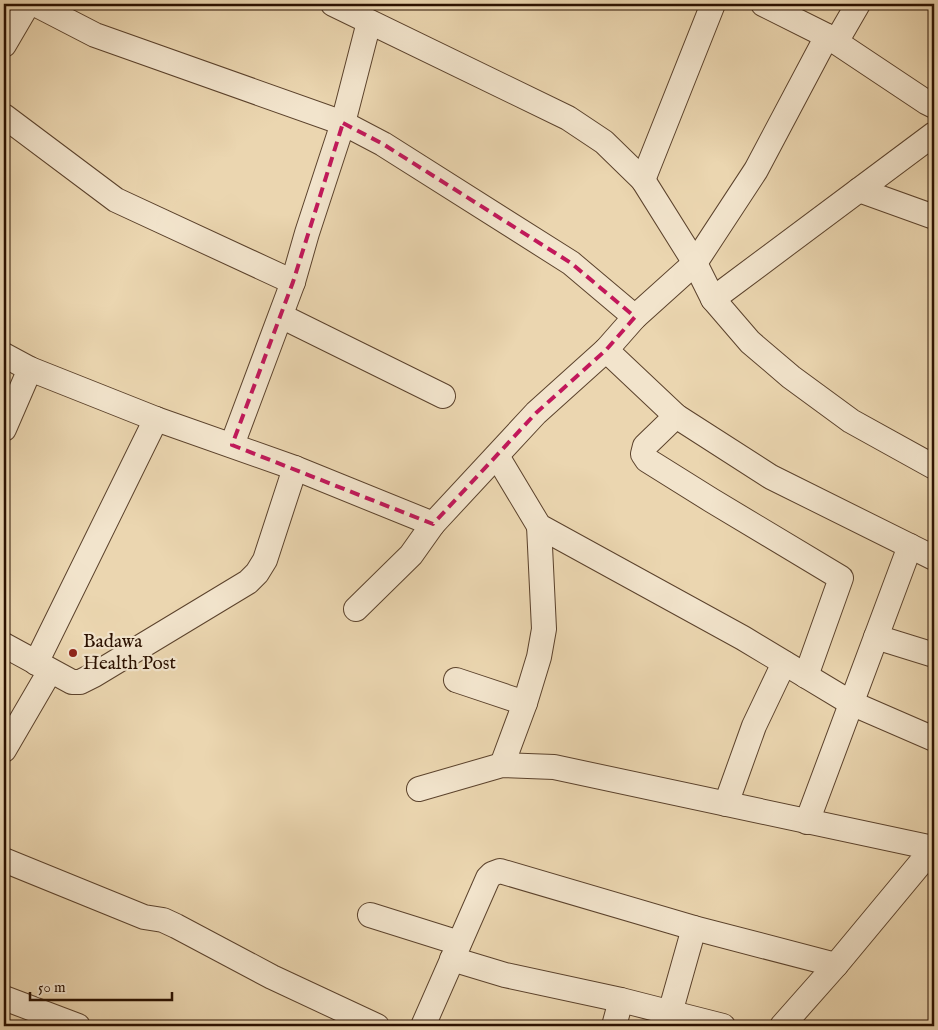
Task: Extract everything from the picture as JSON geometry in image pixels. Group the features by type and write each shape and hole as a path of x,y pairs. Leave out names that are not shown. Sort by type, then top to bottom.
{"street":[{"path":"4,45 28,4"},
{"path":"34,4 95,35 343,124 383,144 572,263 635,317"},
{"path":"334,4 568,118 604,142 643,180 695,263 713,299 750,342 790,377 851,421 934,466"},
{"path":"643,180 713,4"},
{"path":"763,4 831,39 932,98"},
{"path":"356,609 411,555 433,524 536,414 606,350 635,317 695,263 756,170 831,39 858,4"},
{"path":"232,445 293,282 306,233 343,124 369,22"},
{"path":"4,116 116,200 293,282"},
{"path":"713,299 934,134"},
{"path":"859,190 934,217"},
{"path":"281,316 443,396"},
{"path":"606,350 676,416 771,477 934,558"},
{"path":"4,355 30,369 156,419 295,468 433,524"},
{"path":"4,429 30,369"},
{"path":"676,416 645,446 644,454 647,460 842,578 806,676"},
{"path":"4,750 156,419"},
{"path":"496,456 539,526 544,629 539,657 525,703 502,765"},
{"path":"4,645 72,682 80,682 94,676 248,582 257,573 264,560 295,468"},
{"path":"539,526 734,633 851,703 934,739"},
{"path":"807,822 910,546"},
{"path":"876,638 934,655"},
{"path":"726,804 754,726 784,663"},
{"path":"456,680 525,703"},
{"path":"419,789 502,765 554,767 934,848 836,966 782,1026"},
{"path":"4,860 144,917 163,920 197,936 272,977 377,1026"},
{"path":"422,1026 488,878 500,871 694,928 836,966"},
{"path":"370,915 455,951 505,975 621,1000 722,1026"},
{"path":"670,1012 694,928"},
{"path":"4,998 78,1026"},
{"path":"614,1026 621,1000"}],"highlighted area":[{"path":"343,123 383,144 571,263 635,317 606,350 536,413 433,524 232,445 293,282"}],"place":[{"name":"Badawa Health Post","path":"73,653"}]}
